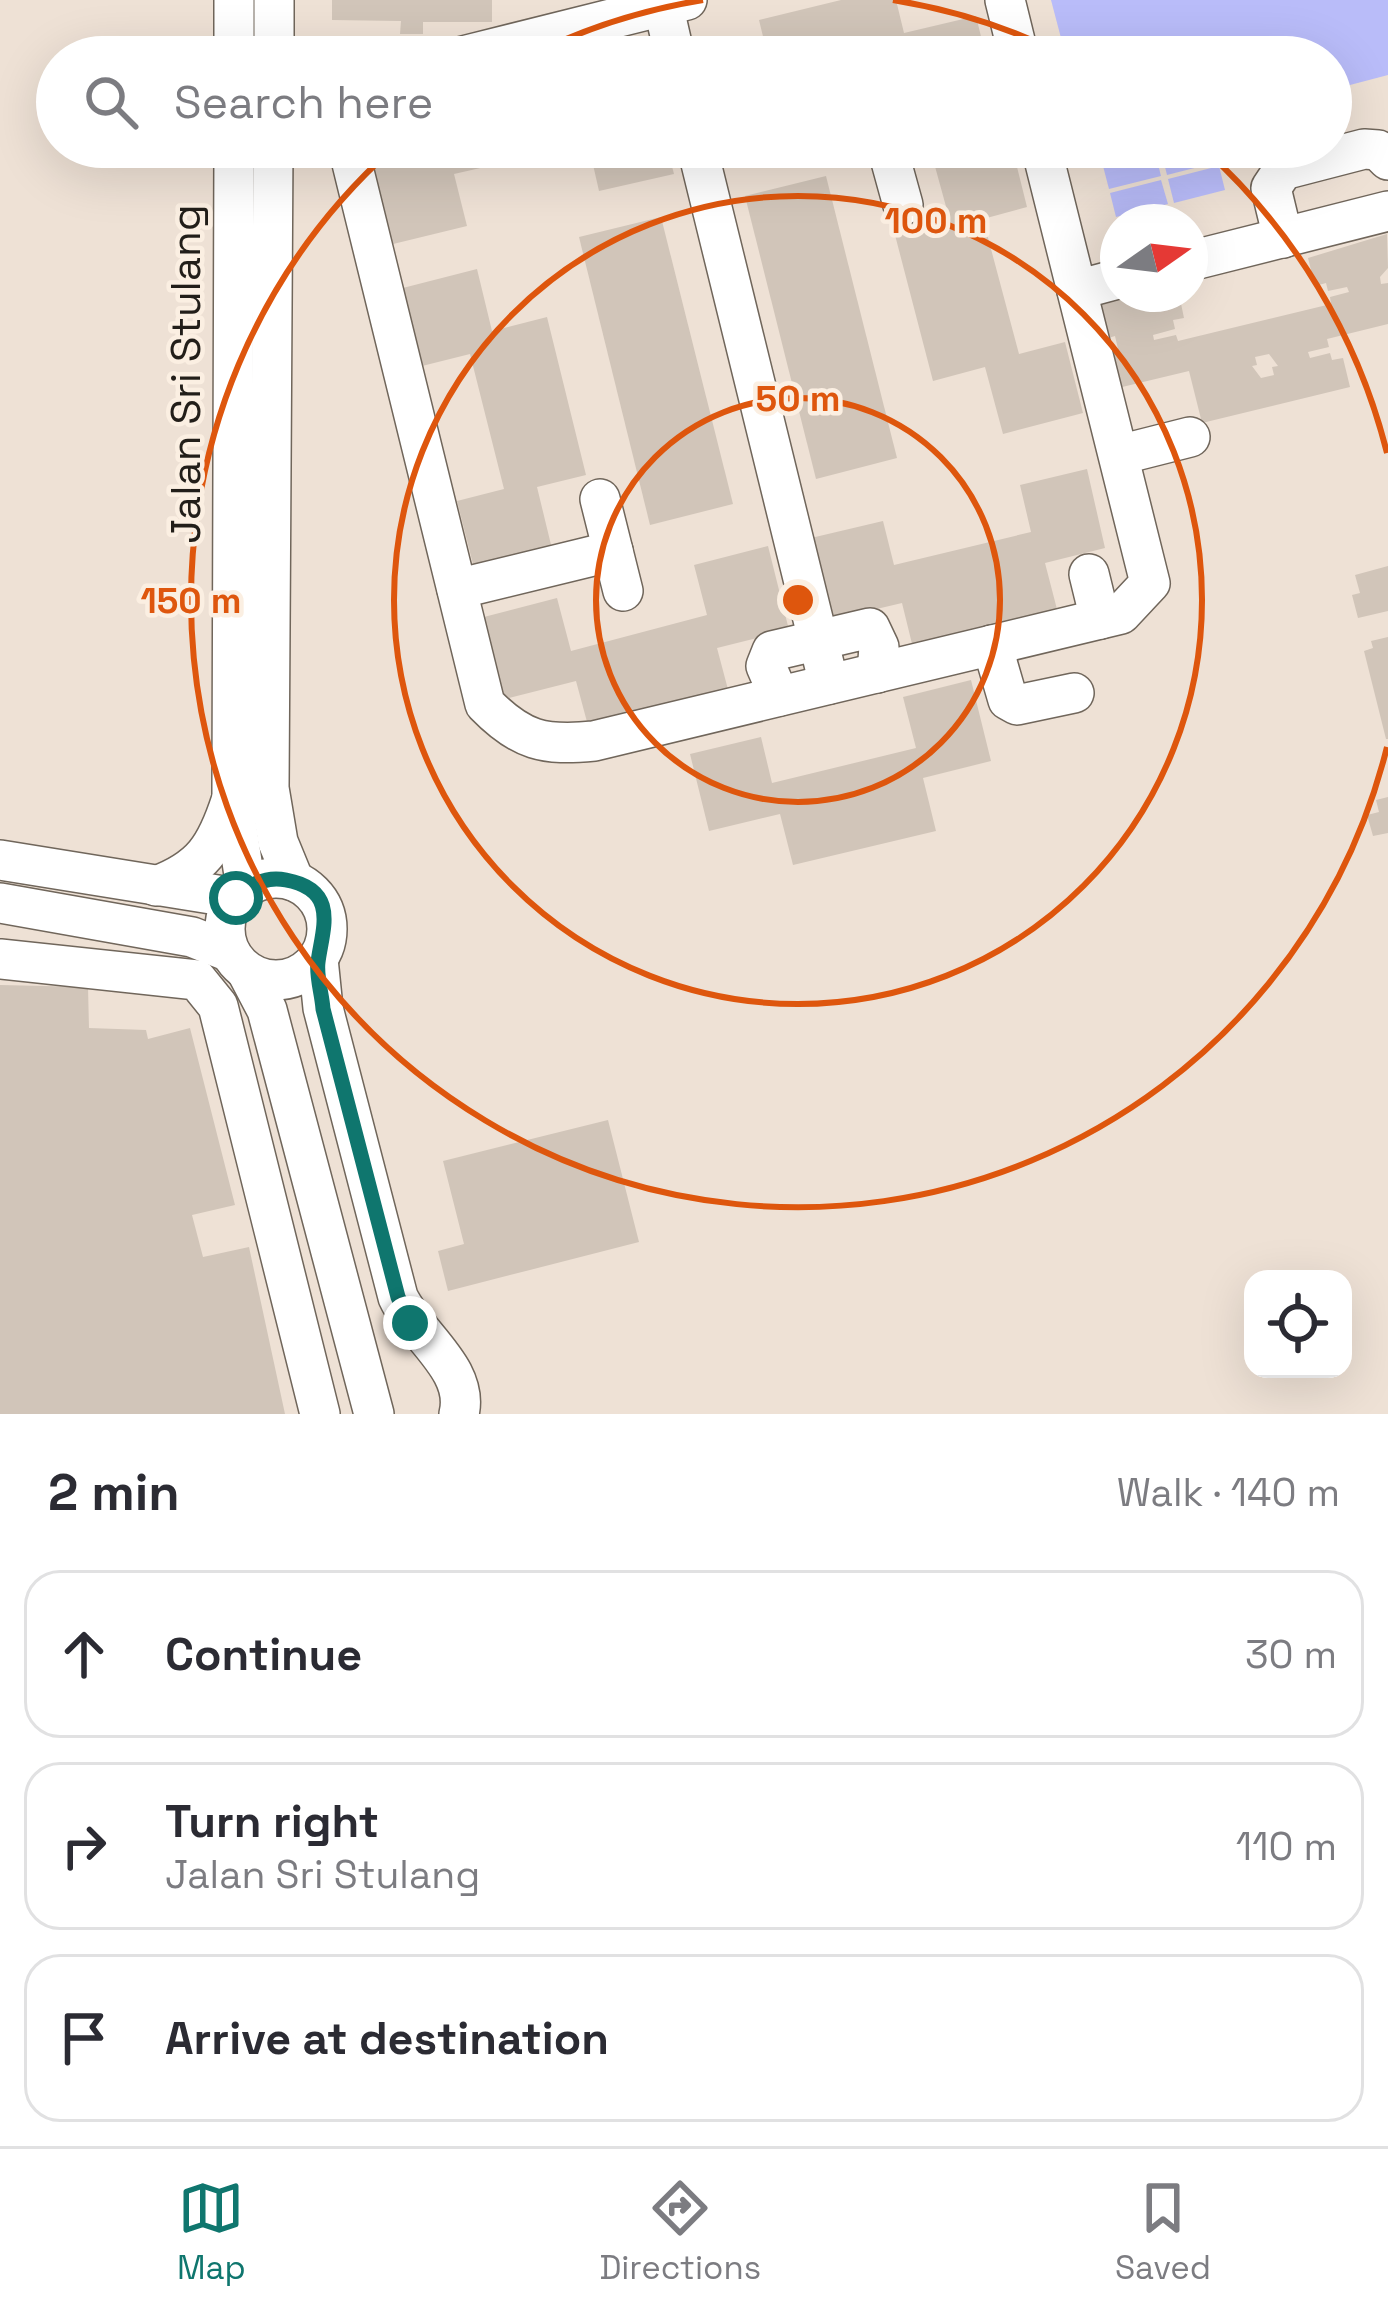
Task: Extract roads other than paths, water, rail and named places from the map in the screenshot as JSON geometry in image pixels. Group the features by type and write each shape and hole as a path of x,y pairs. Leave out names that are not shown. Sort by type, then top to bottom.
{"street":[{"path":"234,0 234,36"},
{"path":"274,0 274,36"},
{"path":"1005,0 1014,36"},
{"path":"540,36 670,2 673,36"},
{"path":"1352,152 1364,149 1388,160"},
{"name":"Jalan Sri Stulang","path":"234,168 232,796 241,893"},
{"name":"Jalan Sri Stulang","path":"273,168 269,788 278,842 294,881"},
{"path":"353,168 485,704 525,739 547,746 594,741 1121,614 1150,583 1046,168"},
{"path":"702,168 829,685"},
{"path":"893,168 903,205"},
{"path":"1283,238 1271,188 1282,170 1290,168"},
{"path":"1208,257 1388,211"},
{"path":"1077,290 1100,284"},
{"path":"1119,455 1190,437"},
{"path":"600,499 623,591"},
{"path":"457,590 613,551"},
{"path":"1089,574 1100,619"},
{"path":"779,696 766,666 772,651 870,628 876,632 877,673"},
{"path":"992,645 1008,700 1017,705 1074,693"},
{"path":"156,886 203,862 215,846 232,796"},
{"path":"0,860 156,886 241,893 269,879 294,881 314,895 326,917 326,939 318,959 323,1009 398,1297 410,1323 457,1376 459,1414"},
{"path":"0,959 197,980 218,1006 322,1414 373,1408 267,1010 239,962 226,924 241,893"},
{"path":"0,903 192,937 285,980 318,959"}]}
